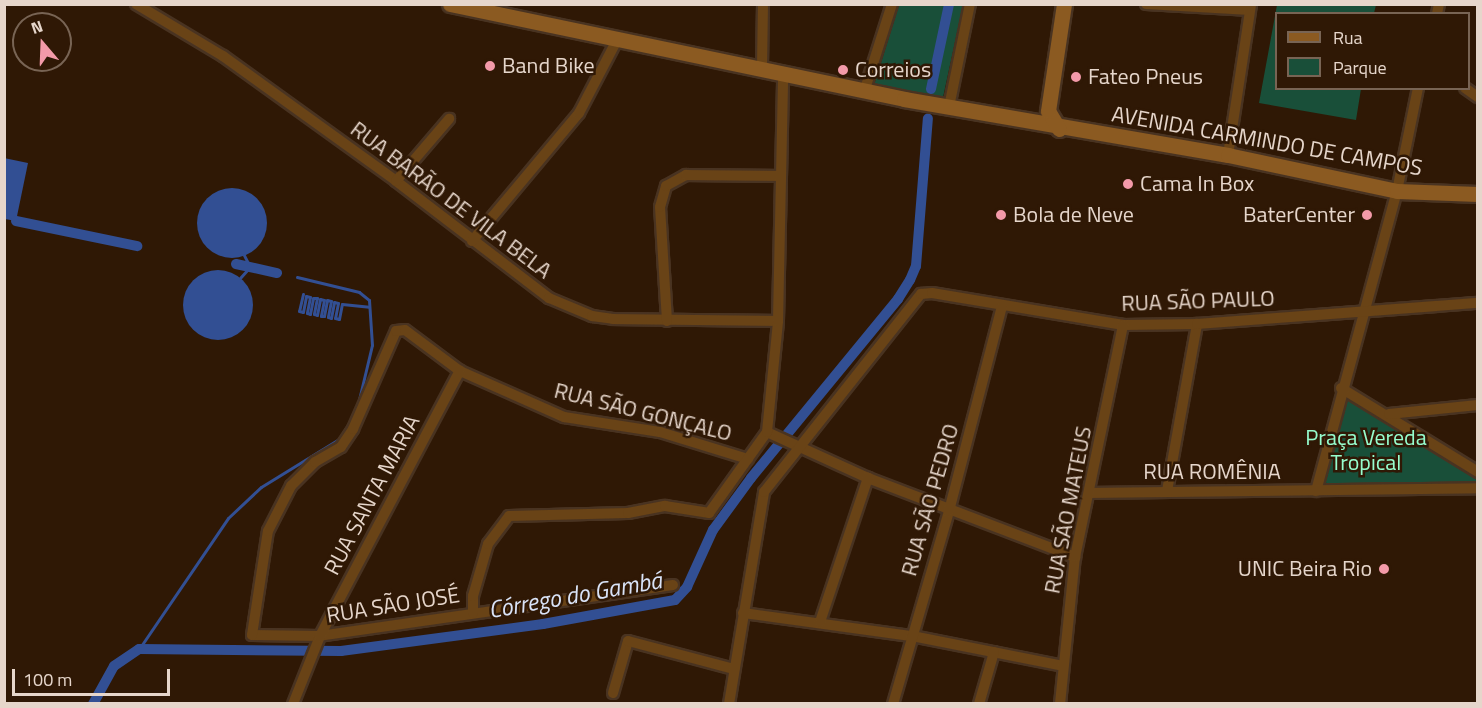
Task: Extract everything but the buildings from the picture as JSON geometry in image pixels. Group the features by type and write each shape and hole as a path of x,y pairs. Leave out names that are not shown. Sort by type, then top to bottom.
{"main road":[{"name":"AVENIDA CARMINDO DE CAMPOS","path":"450,4 762,67 783,74 1023,121 1067,133 1085,132 1228,155 1396,191 1478,194"},
{"path":"1051,117 1064,4"},
{"name":"AVENIDA CARMINDO DE CAMPOS","path":"1051,117 1085,132"},
{"path":"1023,121 1051,117"},
{"path":"1051,117 1067,133"}],"street":[{"name":"RUA BARÃO DE VILA BELA","path":"136,4 222,56 396,181 531,286 572,309 602,317 667,321 778,321"},
{"path":"762,67 763,4"},
{"path":"865,89 892,4"},
{"path":"949,107 970,4"},
{"path":"1146,4 1251,7 1228,155"},
{"path":"472,241 579,113 618,38"},
{"path":"473,613 473,596 488,544 509,516 628,513 664,506 705,514 714,508 769,433 778,321 783,74"},
{"path":"1316,491 1341,387 1364,313 1396,191 1418,90"},
{"path":"396,181 449,119"},
{"path":"667,321 660,207 666,186 686,175 781,176"},
{"name":"RUA SÃO PAULO","path":"795,447 921,294 932,292 1002,306 1123,325 1197,324 1478,303"},
{"name":"RUA SÃO PEDRO","path":"893,704 950,511 1002,306"},
{"path":"1167,491 1197,324"},
{"name":"RUA SÃO MATEUS","path":"1060,704 1075,557 1092,493 1123,325"},
{"name":"RUA SÃO GONÇALO","path":"261,635 252,635 252,627 268,531 291,486 315,462 341,447 366,406 391,336 405,330 460,371 564,417 660,432 748,459"},
{"name":"RUA SANTA MARIA","path":"293,704 308,660 320,636 460,371"},
{"path":"1341,387 1389,414 1478,472"},
{"path":"1389,414 1478,405"},
{"path":"769,433 795,447 868,478 1075,557"},
{"path":"729,704 764,492 795,447"},
{"path":"820,622 868,478"},
{"name":"RUA ROMÊNIA","path":"1092,493 1478,488"},
{"name":"RUA SÃO JOSÉ","path":"261,635 320,636 673,585"},
{"path":"743,613 912,636 1063,666"},
{"path":"614,693 628,641 734,669"},
{"path":"979,704 994,652"}],"green space":[{"path":"899,5 963,5 942,102 874,85"},
{"path":"1277,5 1376,5 1374,12 1276,12"},
{"path":"1275,16 1275,90 1361,90 1356,120 1259,103"},
{"name":"Praça Vereda Tropical","path":"1346,398 1477,480 1478,483 1328,486 1324,479"}],"water":[{"path":"4,158 28,163 16,221 5,219"},
{"path":"232,188 251,194 261,204 267,223 261,242 251,252 232,258 213,252 203,242 197,223 203,204 213,194"},
{"path":"218,270 237,276 247,286 253,305 247,324 237,334 218,340 199,334 189,324 183,305 189,286 199,276"}],"waterway":[{"name":"Córrego do Gambá","path":"931,89 949,4"},
{"name":"Córrego do Gambá","path":"93,704 114,666 139,649 341,651 543,624 675,600 687,587 713,530 751,478 898,299 910,280 916,266 928,118"},
{"path":"16,221 137,246"},
{"path":"240,278 250,267 244,255"},
{"path":"236,264 277,273"},
{"path":"297,277 359,292 369,300 372,345 357,408"},
{"path":"303,294 299,311 303,312 306,296 310,297 307,313 310,314 313,298 317,298 314,314 317,315 320,299 324,300 321,316 324,316 327,300 331,301 328,317 331,318 334,302 338,303 335,318 339,319 342,304 369,307"},
{"path":"139,649 228,518 261,487 339,439 353,417"}],"place":[{"name":"Band Bike","path":"490,66"},
{"name":"Correios","path":"843,70"},
{"name":"Fateo Pneus","path":"1076,77"},
{"name":"Cama In Box","path":"1128,184"},
{"name":"Bola de Neve","path":"1001,215"},
{"name":"BaterCenter","path":"1367,215"},
{"name":"UNIC Beira Rio","path":"1384,569"}]}
